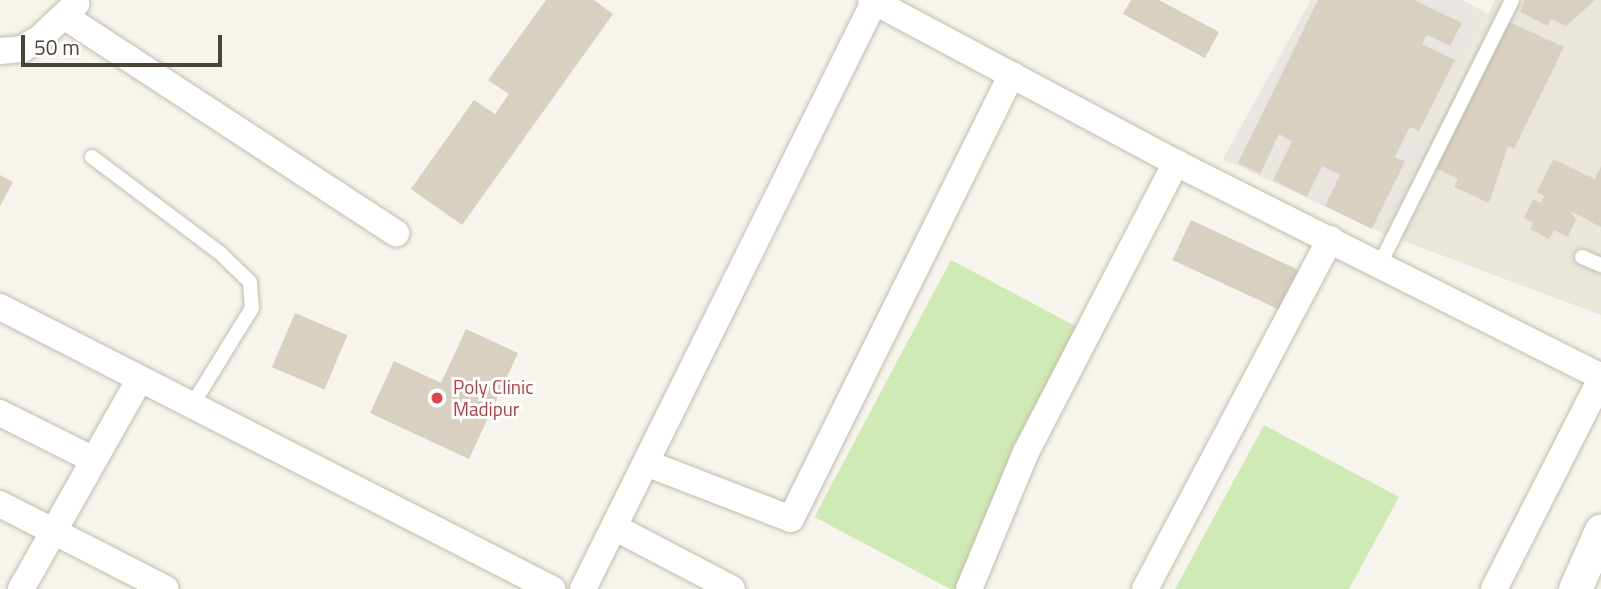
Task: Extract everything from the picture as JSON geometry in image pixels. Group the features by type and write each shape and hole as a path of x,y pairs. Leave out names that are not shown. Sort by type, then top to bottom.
{"street":[{"path":"583,589 872,1 902,8 1011,75 1176,163 1601,378 1494,589"},
{"path":"0,51 22,49 71,9 396,233"},
{"path":"646,463 791,519 1011,75"},
{"path":"969,589 1026,452 1176,163"},
{"path":"1145,589 1330,239"},
{"path":"0,307 552,589"},
{"path":"21,589 50,531 140,379"},
{"path":"0,413 92,460"},
{"path":"0,504 166,589"},
{"path":"614,527 732,589"},
{"path":"1575,589 1601,530"}],"lane":[{"path":"1380,264 1512,0"},
{"path":"92,157 221,254 250,282 252,308 192,405"},
{"path":"1582,257 1601,265"}],"shaded area":[{"path":"1311,0 1463,0 1488,14 1385,234 1223,159"},
{"path":"1495,0 1601,0 1601,315 1385,234"}],"green space":[{"path":"951,260 1093,336 958,589 950,589 814,517"},
{"path":"1264,425 1399,497 1349,589 1175,589"}],"building":[{"path":"546,0 594,0 613,14 462,225 411,189 474,100 495,114 509,94 488,80"},
{"path":"1131,0 1159,0 1219,32 1205,58 1123,14"},
{"path":"1318,0 1414,0 1462,23 1450,46 1427,35 1422,44 1455,60 1419,131 1410,127 1395,157 1405,161 1372,229 1325,206 1340,175 1322,166 1307,197 1273,180 1292,141 1279,134 1260,174 1238,163"},
{"path":"1525,0 1595,0 1566,26 1551,19 1548,26 1520,12"},
{"path":"1505,20 1564,47 1514,149 1508,146 1489,203 1454,187 1458,179 1435,168"},
{"path":"1553,159 1595,179 1601,166 1601,227 1570,211 1576,219 1568,237 1554,230 1549,239 1530,229 1533,223 1524,218 1533,199 1541,203 1544,196 1537,192"},
{"path":"0,175 13,182 0,206"},
{"path":"1191,220 1299,270 1280,310 1172,260"},
{"path":"295,313 347,335 324,390 272,367"},
{"name":"Poly Clinic Madipur","path":"466,329 518,353 469,459 370,413 394,361 441,383"}],"place":[{"name":"Poly Clinic Madipur","path":"437,398"}]}
